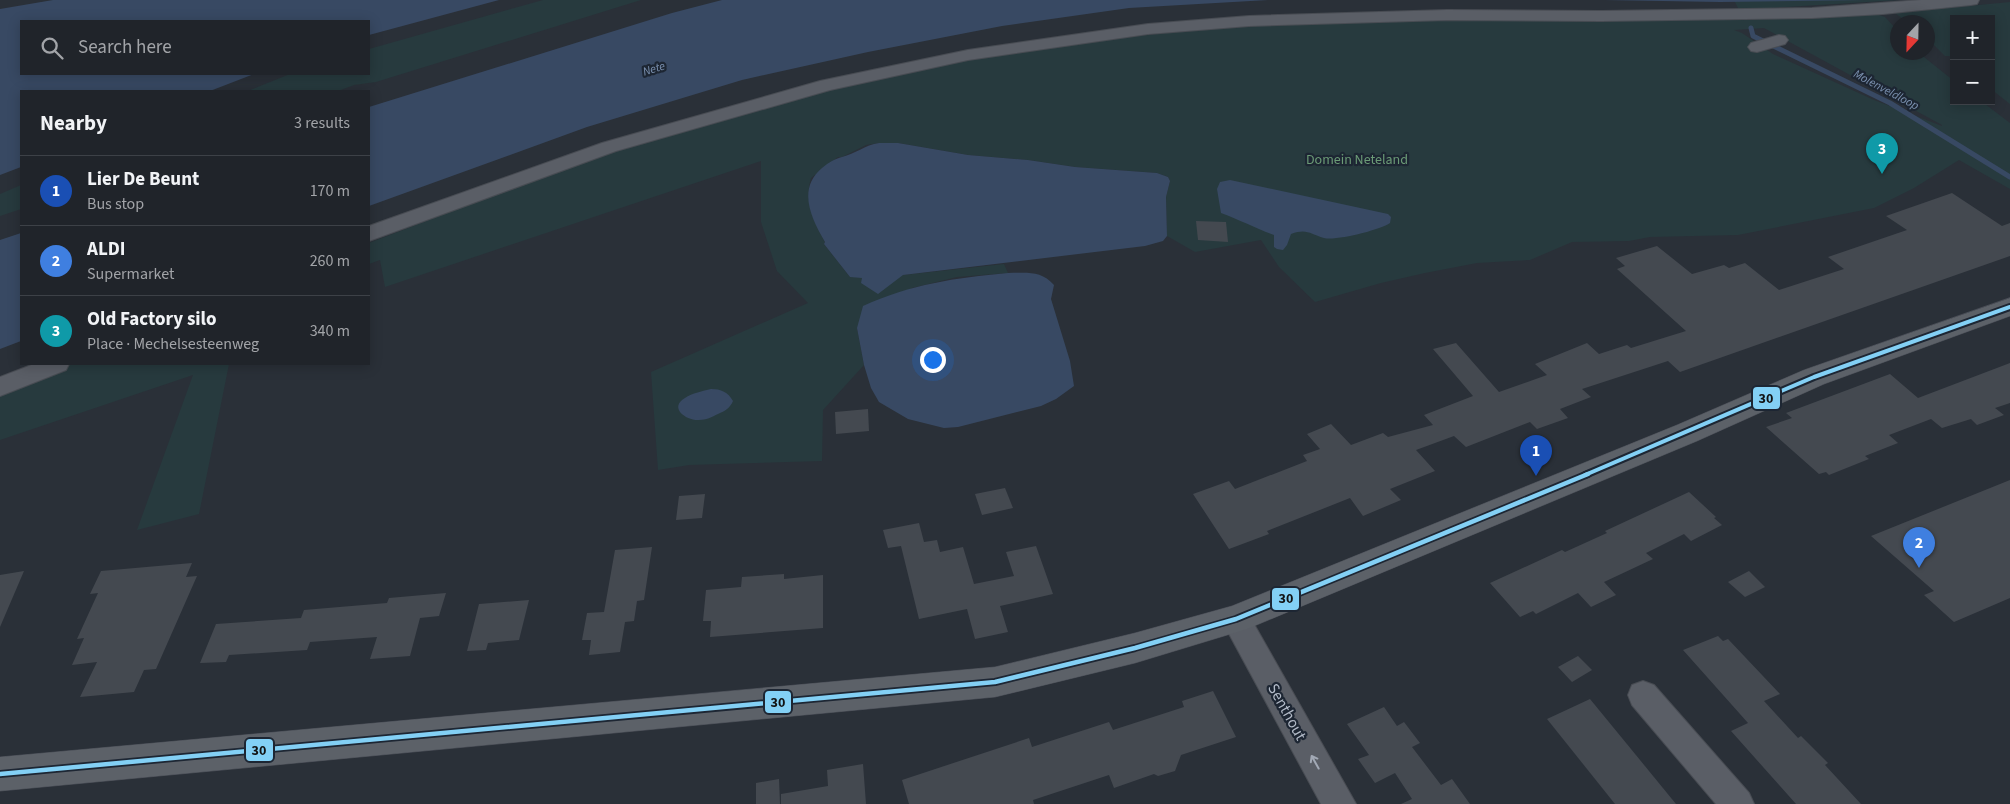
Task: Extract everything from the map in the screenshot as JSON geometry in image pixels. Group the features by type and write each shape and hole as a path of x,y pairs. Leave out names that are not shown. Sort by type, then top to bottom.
{"main road":[{"path":"0,774 995,682 1135,648 1236,619 1687,433 1814,377 2010,307"}],"street":[{"path":"370,234 608,146 737,109 897,68 1069,40 1148,29 1317,18 1447,15 1610,16 1812,13 1883,9 1971,0"},
{"path":"1757,46 1779,40"},
{"path":"0,387 54,365"},
{"name":"Senthout","path":"1236,619 1339,804"},
{"path":"1643,694 1737,804"}],"green space":[{"path":"543,0 641,0 376,82 354,85 341,90 250,90 288,75 370,75 370,49"},
{"path":"1734,0 1899,0 1739,10"},
{"path":"2010,2 2010,104 1995,92 1995,15 1950,15 1950,57 1945,56 1935,46 1935,15 1898,15 1895,13"},
{"name":"Domein Neteland","path":"1873,13 1885,17 1890,22 1890,60 1928,60 1950,78 1950,105 1986,105 2010,123 2010,189 1959,160 1914,188 1874,208 1738,235 1650,237 1629,241 1572,242 1530,260 1477,263 1425,273 1381,283 1315,302 1279,267 1261,240 1195,252 1167,236 1166,197 1170,181 1168,177 1157,173 1075,167 1028,160 968,155 898,143 866,145 842,157 838,157 811,178 809,187 811,212 825,242 824,244 850,277 903,275 1004,264 1008,273 957,277 912,288 857,328 864,365 823,410 822,461 689,465 658,470 651,372 808,303 777,271 761,222 761,161 385,287 380,260 370,264 370,243 574,164 771,104 913,69 1042,47 1192,30 1299,22 1473,18 1723,19","holes":["1764,28 1942,126 1874,100 1773,54 1742,33 1734,30"]},
{"path":"20,185 20,209 0,216 0,194"},
{"path":"67,365 229,365 199,514 137,530 193,375 0,440 0,392"}],"water":[{"path":"53,0 499,0 370,35 370,20 20,20 20,75 251,75 213,90 20,90 20,167 0,175 0,9"},
{"name":"Nete","path":"722,0 1268,0 1129,8 1002,26 868,52 742,80 587,127 370,206 370,107 672,13"},
{"path":"1604,0 1866,0 1720,2"},
{"path":"879,143 898,143 968,155 1028,160 1075,167 1157,173 1168,177 1170,181 1166,197 1167,236 1163,241 1145,246 903,275 878,294 861,283 862,278 850,277 824,244 825,242 811,214 808,194 814,176 827,164"},
{"path":"1230,180 1388,214 1391,217 1390,223 1368,232 1330,239 1308,232 1296,232 1291,234 1283,250 1277,249 1274,247 1274,235 1221,213 1217,189 1220,182"},
{"path":"20,233 20,341 0,349 0,240"},
{"path":"1008,273 1038,275 1049,280 1054,285 1051,299 1070,361 1074,386 1056,399 1041,406 958,427 944,428 908,419 879,402 871,388 864,365 857,328 863,306 916,287 969,277"},
{"path":"711,389 729,395 733,401 727,409 702,420 694,420 681,413 678,406 685,398 694,393"}],"building":[{"path":"1952,193 2002,226 2010,223 2010,256 1680,372 1668,361 1582,389 1591,397 1560,409 1568,418 1537,429 1530,422 1466,447 1454,436 1416,450 1435,471 1390,489 1401,500 1363,516 1350,498 1267,531 1269,534 1229,549 1193,494 1229,481 1235,489 1307,461 1303,455 1320,449 1307,434 1331,424 1351,445 1383,433 1388,437 1433,425 1424,415 1473,396 1433,349 1456,343 1499,392 1547,375 1535,364 1587,343 1599,354 1627,345 1631,348 1686,331 1617,269 1625,266 1616,258 1657,246 1692,274 1724,265 1729,268 1745,263 1779,290 1844,269 1828,257 1907,230 1886,216"},
{"path":"1196,221 1226,222 1228,242 1198,240"},
{"path":"2010,363 2010,403 1995,408 2004,415 1977,425 1971,419 1942,428 1931,419 1889,435 1898,443 1865,456 1869,459 1829,475 1826,472 1819,474 1766,427 1792,418 1786,413 1890,374 1918,398"},
{"path":"868,409 869,431 836,434 835,412"},
{"path":"2010,480 2010,598 1954,622 1924,595 1934,591 1871,536"},
{"path":"1005,488 1013,508 982,515 975,494"},
{"path":"1689,492 1722,525 1691,541 1684,534 1646,553 1653,559 1604,582 1616,595 1591,607 1578,593 1536,614 1533,611 1520,617 1490,583 1562,550 1565,552 1607,533 1605,531"},
{"path":"705,494 702,518 676,520 679,496"},
{"path":"919,523 924,542 937,540 940,552 963,547 974,584 1014,576 1006,552 1036,546 1053,594 1000,606 1008,632 975,639 967,609 919,619 901,546 888,548 883,530"},
{"path":"652,547 644,600 637,601 634,621 625,622 620,652 589,655 591,640 582,640 587,613 604,612 615,550"},
{"path":"192,563 186,577 197,576 156,669 144,670 134,692 80,697 97,662 72,665 84,638 77,639 98,593 90,594 101,571"},
{"path":"24,571 0,627 0,575"},
{"path":"1749,571 1765,587 1745,597 1728,582"},
{"path":"784,574 784,579 823,575 823,628 710,637 711,621 703,621 706,590 741,587 742,577"},
{"path":"446,593 439,616 420,618 410,656 370,659 377,637 310,642 307,650 229,655 226,662 200,663 216,624 301,618 304,610 387,603 389,598"},
{"path":"529,600 519,640 488,643 486,650 467,651 479,604"},
{"path":"1718,636 1723,641 1728,639 1780,694 1764,701 1798,738 1801,736 1828,763 1825,765 1861,804 1796,804 1731,731 1748,723 1683,650"},
{"path":"1578,656 1592,670 1572,682 1558,667"},
{"path":"1213,691 1236,737 1181,755 1175,771 1158,776 1154,774 1114,788 1109,775 1033,800 1034,804 909,804 902,780 1029,738 1032,747 1109,722 1113,730 1184,707 1182,701"},
{"path":"1590,699 1676,804 1615,804 1547,719"},
{"path":"1384,707 1397,726 1404,722 1420,743 1412,747 1441,785 1452,779 1470,804 1401,804 1412,799 1395,773 1375,783 1358,759 1369,755 1347,724"},
{"path":"863,764 866,804 781,804 781,794 828,786 827,770"},
{"path":"779,779 780,804 756,804 756,783"}],"waterway":[{"name":"Molenveldloop","path":"1751,28 1753,36 1890,103 2010,177"}],"transit line":[{"name":"30","path":"0,774 995,682 1135,648 1236,619 1687,433 1814,377 2010,307"}],"place":[{"name":"Old Factory silo","path":"1882,174"},
{"name":"Lier De Beunt","path":"1536,476"},
{"name":"ALDI","path":"1919,568"}]}
